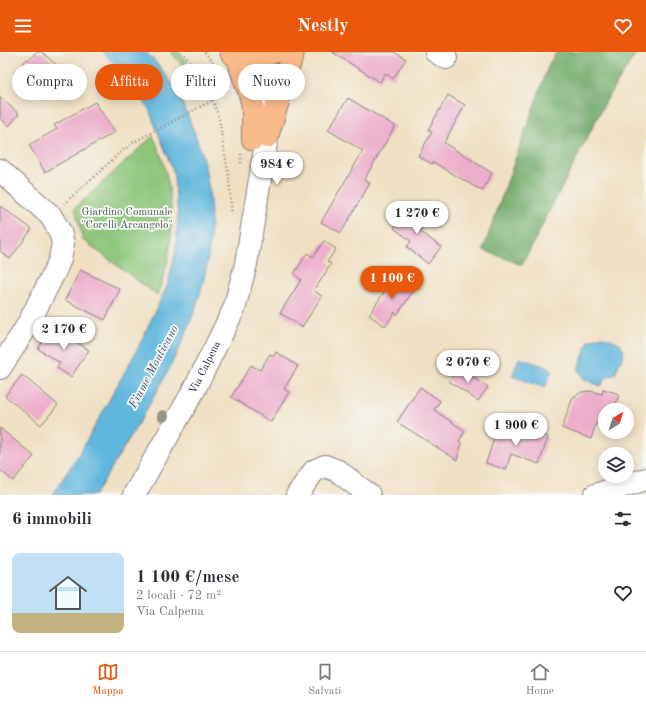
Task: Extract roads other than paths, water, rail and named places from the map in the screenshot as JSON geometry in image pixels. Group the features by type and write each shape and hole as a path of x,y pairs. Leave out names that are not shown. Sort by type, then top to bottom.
{"main road":[{"path":"260,138 252,101 237,54 273,52"},
{"path":"260,138 293,52"}],"street":[{"name":"Via Calpena","path":"134,495 194,390 234,309 246,264 242,226 260,138"},
{"path":"0,170 51,216 60,232 63,242 60,259 26,328 0,368"},
{"path":"297,495 314,471 325,466 338,471 369,495"},
{"path":"596,495 646,479"}],"water":[{"path":"103,52 146,52 157,64 114,64"},
{"name":"Fiume Monticano","path":"163,71 171,83 171,100 180,100 187,113 196,137 209,187 210,235 204,280 190,324 170,367 147,409 95,495 52,495 81,451 137,350 168,284 176,250 178,214 173,170 148,107 143,100 163,100"},
{"path":"602,336 620,343 624,352 615,374 605,378 601,386 584,379 578,369 589,341"},
{"path":"519,358 552,369 545,388 512,376"}],"park label":[{"name":"Giardino Comunale \"Corelli Arcangelo\"","path":"127,218"}]}
